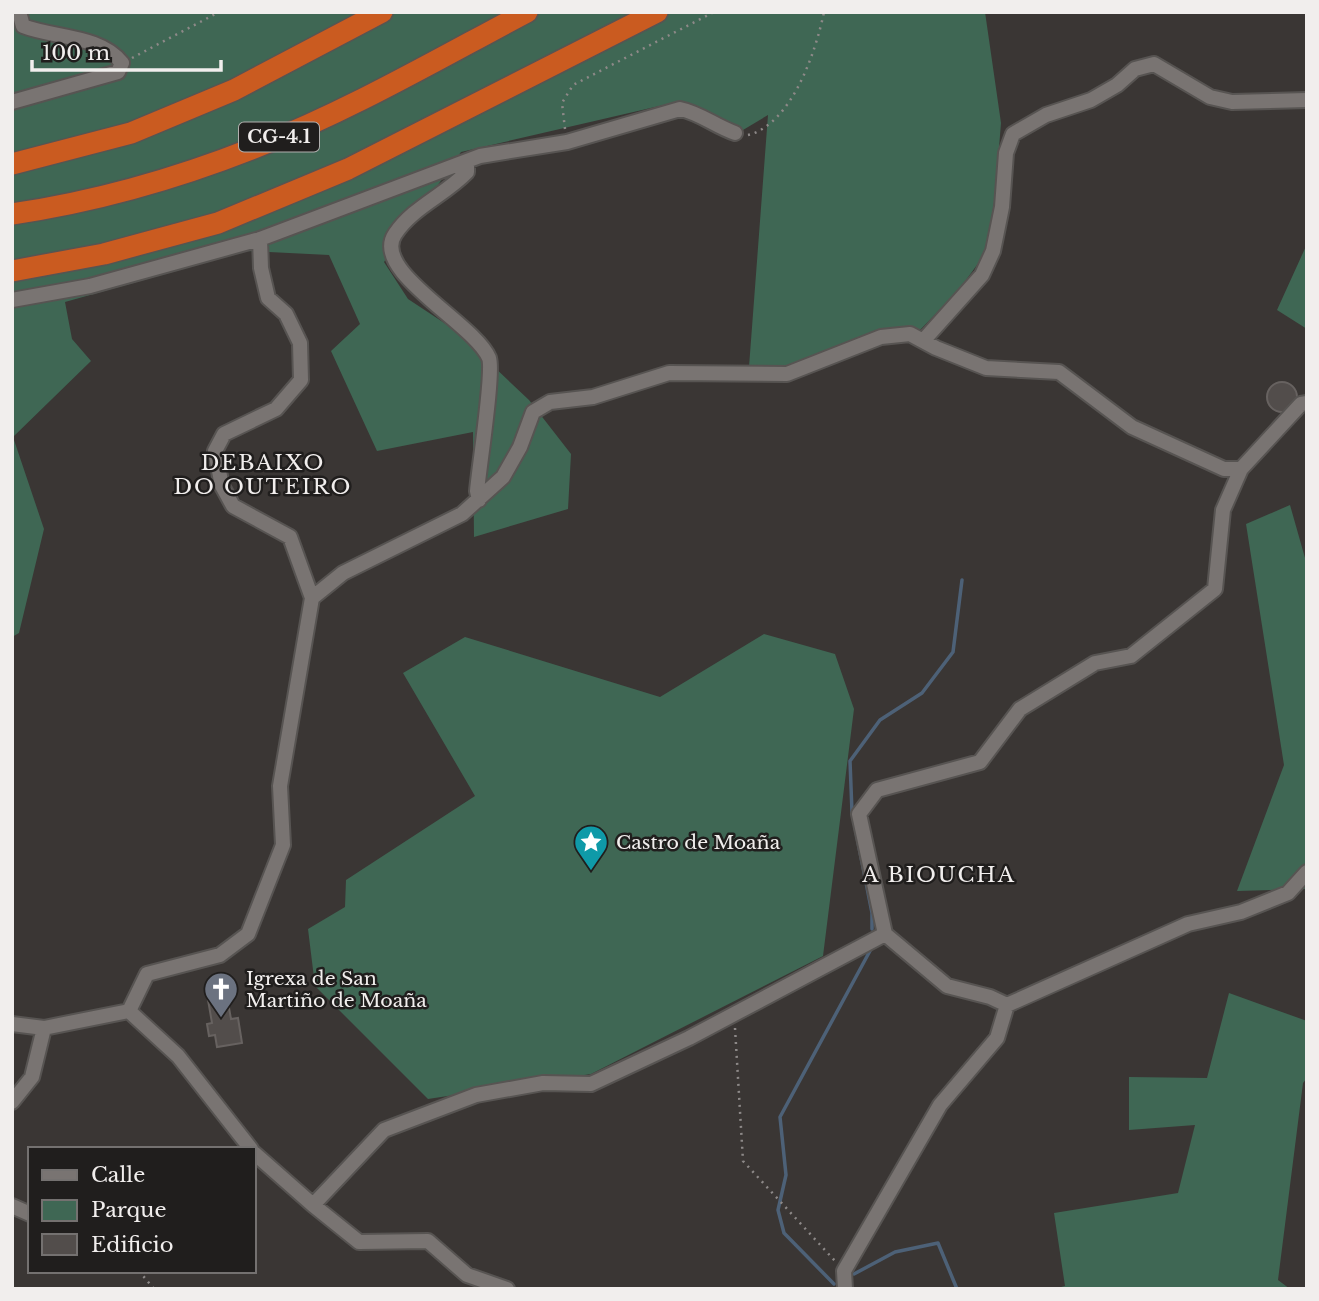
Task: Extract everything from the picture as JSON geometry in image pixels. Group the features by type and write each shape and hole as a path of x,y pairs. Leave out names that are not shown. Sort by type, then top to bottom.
{"highway":[{"path":"12,164 142,128 234,90 382,12"},
{"name":"CG-4.1","path":"12,214 117,192 254,148 352,104 527,12"},
{"path":"12,271 104,254 218,223 348,169 657,12"}],"street":[{"path":"12,102 118,72 122,63 115,54 69,37 23,26 19,12"},
{"path":"923,341 982,275 998,231 1006,153 1013,134 1032,122 1091,100 1117,85 1135,69 1154,64 1210,97 1232,102 1307,100"},
{"path":"12,300 90,286 260,239 480,156 567,142 680,108 695,112 717,127 735,133"},
{"path":"467,161 467,172 456,184 409,217 393,237 391,258 402,274 464,326 488,356 492,372 482,427 477,491 479,500"},
{"path":"129,1011 147,974 220,955 251,936 284,845 280,786 312,598 290,537 233,506 222,486 215,451 224,434 276,409 301,380 300,343 286,314 268,299 261,268 260,239"},
{"path":"312,598 343,573 462,514 479,500 503,477 520,447 533,412 550,401 593,397 669,373 786,374 881,337 910,334 986,368 1059,372 1132,427 1224,469 1241,469"},
{"path":"1007,1005 990,997 947,986 884,934 859,814 877,790 980,762 1020,709 1095,663 1131,656 1215,589 1223,510 1241,469 1301,404 1307,403"},
{"path":"845,1289 844,1272 940,1105 997,1038 1007,1005 1188,924 1241,912 1288,893 1307,872"},
{"path":"313,1205 384,1130 476,1095 543,1083 592,1084 734,1014 884,934"},
{"path":"12,1024 44,1028 129,1011"},
{"path":"129,1011 178,1056 249,1147"},
{"path":"12,1102 32,1077 44,1028"},
{"path":"256,1155 359,1242 428,1241 467,1275 507,1289"},
{"path":"12,1206 28,1213"}],"path":[{"path":"122,63 219,12"},
{"path":"567,142 562,103 573,85 714,12"},
{"path":"735,133 747,135 758,132 774,120 790,100 819,37 824,12"},
{"path":"734,1014 743,1161 844,1272"},
{"path":"141,1273 154,1289"}],"green space":[{"path":"12,12 985,12 1001,123 995,197 985,254 958,291 921,329 876,332 799,366 749,367 768,115 743,130 681,101 461,152 384,262 408,299 455,330 529,400 571,454 568,509 474,537 473,432 377,451 331,351 360,324 329,255 247,251 65,302 72,339 91,361 13,437 44,529 19,633 12,637"},
{"path":"1307,244 1307,329 1277,310"},
{"path":"1290,505 1307,565 1307,889 1237,891 1284,765 1246,524"},
{"path":"764,634 835,654 854,709 823,956 591,1074 428,1099 315,986 308,929 345,907 346,880 475,796 403,673 465,637 660,697"},
{"path":"1229,993 1307,1021 1307,1078 1303,1083 1278,1280 1290,1289 1053,1289 1065,1286 1054,1213 1178,1193 1195,1125 1129,1130 1129,1077 1207,1078"}],"building":[{"path":"1282,382 1293,386 1297,397 1293,408 1282,412 1271,408 1267,397 1271,386"},
{"name":"Igrexa de San Martiño de Moaña","path":"226,991 231,1019 238,1018 242,1043 217,1047 215,1035 209,1036 207,1024 212,1023 207,994"}],"waterway":[{"path":"872,929 872,913 852,812 850,761 880,720 922,693 953,652 962,580"},
{"path":"834,1284 784,1233 778,1210 786,1175 780,1117 871,949"},
{"path":"854,1274 895,1252 938,1243 957,1289"}],"place":[{"name":"Castro de Moaña","path":"591,872"},
{"name":"Igrexa de San Martiño de Moaña","path":"221,1019"}],"district":[{"name":"DEBAIXO DO OUTEIRO","path":"263,475"},
{"name":"A BIOUCHA","path":"939,875"}]}
